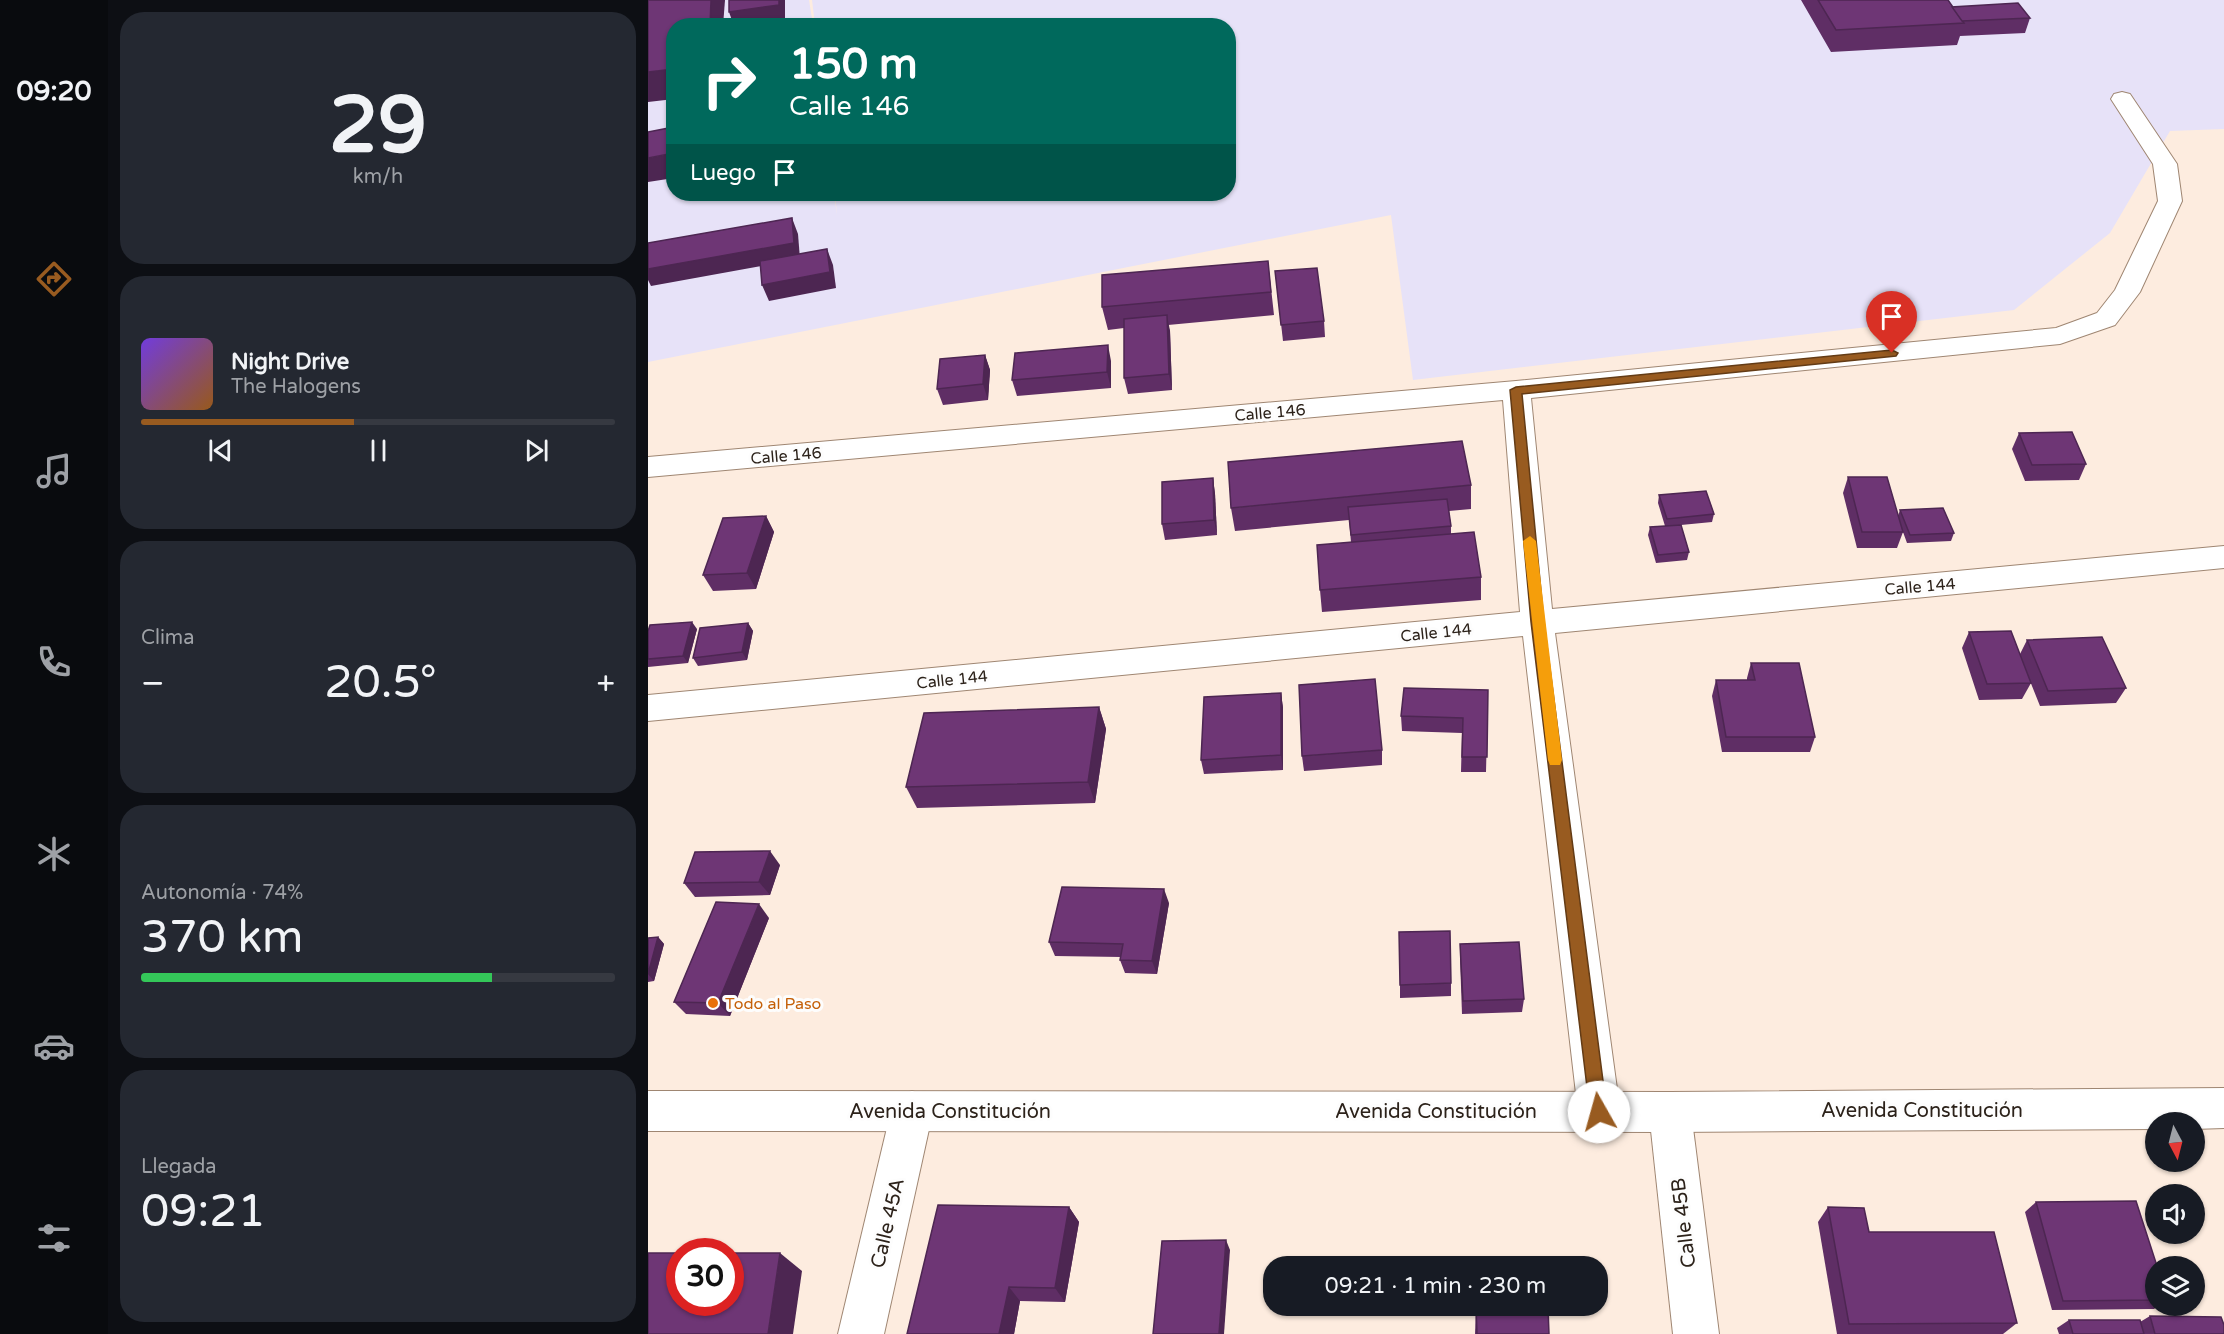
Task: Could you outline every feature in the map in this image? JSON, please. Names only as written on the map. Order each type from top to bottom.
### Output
[{"type":"street","name":"Calle 146","points":[[648,467],[1516,390],[2060,336],[2106,319],[2127,292],[2170,201],[2164,164],[2122,99]]},
{"type":"street","points":[[1516,390],[1537,622],[1599,1112]]},
{"type":"street","name":"Calle 144","points":[[648,708],[2224,557]]},
{"type":"street","name":"Avenida Constitución","points":[[648,1111],[1670,1112],[2224,1108]]},
{"type":"street","name":"Calle 45A","points":[[861,1334],[912,1111]]},
{"type":"street","name":"Calle 45B","points":[[1670,1112],[1696,1334]]},
{"type":"shaded area","points":[[648,0],[809,0],[812,18],[666,18],[666,201],[835,201],[837,215],[836,201],[1236,201],[1236,18],[814,18],[812,0],[2224,0],[2224,129],[2170,131],[2110,233],[2014,310],[1413,380],[1391,215],[648,362]]},
{"type":"building","points":[[648,0],[711,0],[710,18],[666,18],[666,70],[648,72]]},
{"type":"building","points":[[729,0],[779,0],[779,5],[729,12]]},
{"type":"building","points":[[1818,0],[1948,0],[1964,23],[1836,30]]},
{"type":"building","points":[[2018,3],[2030,18],[1962,21],[1952,7]]},
{"type":"building","points":[[666,129],[666,155],[648,158],[648,132]]},
{"type":"building","points":[[792,218],[794,243],[648,269],[648,243]]},
{"type":"building","points":[[827,249],[830,272],[762,285],[760,261]]},
{"type":"building","points":[[1268,261],[1271,292],[1102,307],[1102,275]]},
{"type":"building","points":[[1317,268],[1324,321],[1281,325],[1275,271]]},
{"type":"building","points":[[1167,315],[1169,374],[1124,378],[1124,319]]},
{"type":"building","points":[[1108,345],[1107,372],[1012,380],[1015,353]]},
{"type":"building","points":[[985,355],[983,384],[937,389],[940,359]]},
{"type":"building","points":[[2072,432],[2086,464],[2032,465],[2019,433]]},
{"type":"building","points":[[1462,441],[1471,485],[1231,508],[1228,462]]},
{"type":"building","points":[[1848,477],[1887,477],[1903,532],[1862,532]]},
{"type":"building","points":[[1213,478],[1214,520],[1162,524],[1162,482]]},
{"type":"building","points":[[1706,491],[1714,514],[1667,519],[1659,495]]},
{"type":"building","points":[[1447,499],[1451,526],[1351,535],[1348,507]]},
{"type":"building","points":[[1943,508],[1954,533],[1910,535],[1900,510]]},
{"type":"building","points":[[766,516],[747,573],[703,575],[723,518]]},
{"type":"building","points":[[1681,525],[1689,552],[1658,555],[1650,527]]},
{"type":"building","points":[[1474,532],[1481,577],[1320,590],[1317,545]]},
{"type":"building","points":[[692,622],[683,656],[648,659],[650,625]]},
{"type":"building","points":[[748,623],[742,652],[693,658],[700,628]]},
{"type":"building","points":[[2011,631],[2031,683],[1987,684],[1969,632]]},
{"type":"building","points":[[2102,637],[2126,688],[2048,691],[2027,640]]},
{"type":"building","points":[[1751,663],[1799,663],[1815,737],[1726,737],[1716,680],[1755,680]]},
{"type":"building","points":[[1375,679],[1382,750],[1302,756],[1299,685]]},
{"type":"building","points":[[1404,688],[1488,690],[1487,757],[1462,757],[1463,718],[1401,716]]},
{"type":"building","points":[[1281,693],[1281,755],[1201,760],[1204,697]]},
{"type":"building","points":[[1099,707],[1088,782],[906,787],[924,713]]},
{"type":"building","points":[[770,851],[759,882],[684,883],[695,852]]},
{"type":"building","points":[[1062,887],[1164,889],[1152,961],[1120,960],[1123,944],[1049,942]]},
{"type":"building","points":[[716,902],[759,904],[718,1003],[674,1002]]},
{"type":"building","points":[[1450,931],[1451,983],[1400,985],[1399,932]]},
{"type":"building","points":[[658,937],[648,974],[648,938]]},
{"type":"building","points":[[1519,942],[1524,999],[1463,1001],[1460,944]]},
{"type":"building","points":[[2136,1201],[2145,1229],[2145,1244],[2150,1244],[2154,1256],[2145,1256],[2145,1300],[2063,1301],[2036,1202]]},
{"type":"building","points":[[938,1205],[1069,1207],[1055,1288],[1009,1287],[999,1334],[907,1334]]},
{"type":"building","points":[[1828,1207],[1864,1208],[1869,1232],[1994,1232],[2017,1323],[1849,1324]]},
{"type":"building","points":[[1226,1240],[1219,1334],[1153,1334],[1162,1241]]},
{"type":"building","points":[[648,1253],[666,1253],[666,1316],[744,1316],[744,1253],[780,1253],[768,1334],[648,1334]]},
{"type":"building","points":[[1476,1316],[1548,1316],[1549,1334],[1477,1334]]},
{"type":"building","points":[[2150,1316],[2221,1317],[2224,1325],[2224,1334],[2155,1334]]},
{"type":"building","points":[[2069,1320],[2140,1320],[2144,1334],[2073,1334]]},
{"type":"slow traffic","points":[[1530,541],[1537,622],[1555,760]]},
{"type":"place","name":"Todo al Paso","points":[[713,1003]]},
{"type":"route","points":[[1599,1112],[1537,622],[1516,390],[1892,353]]}]
